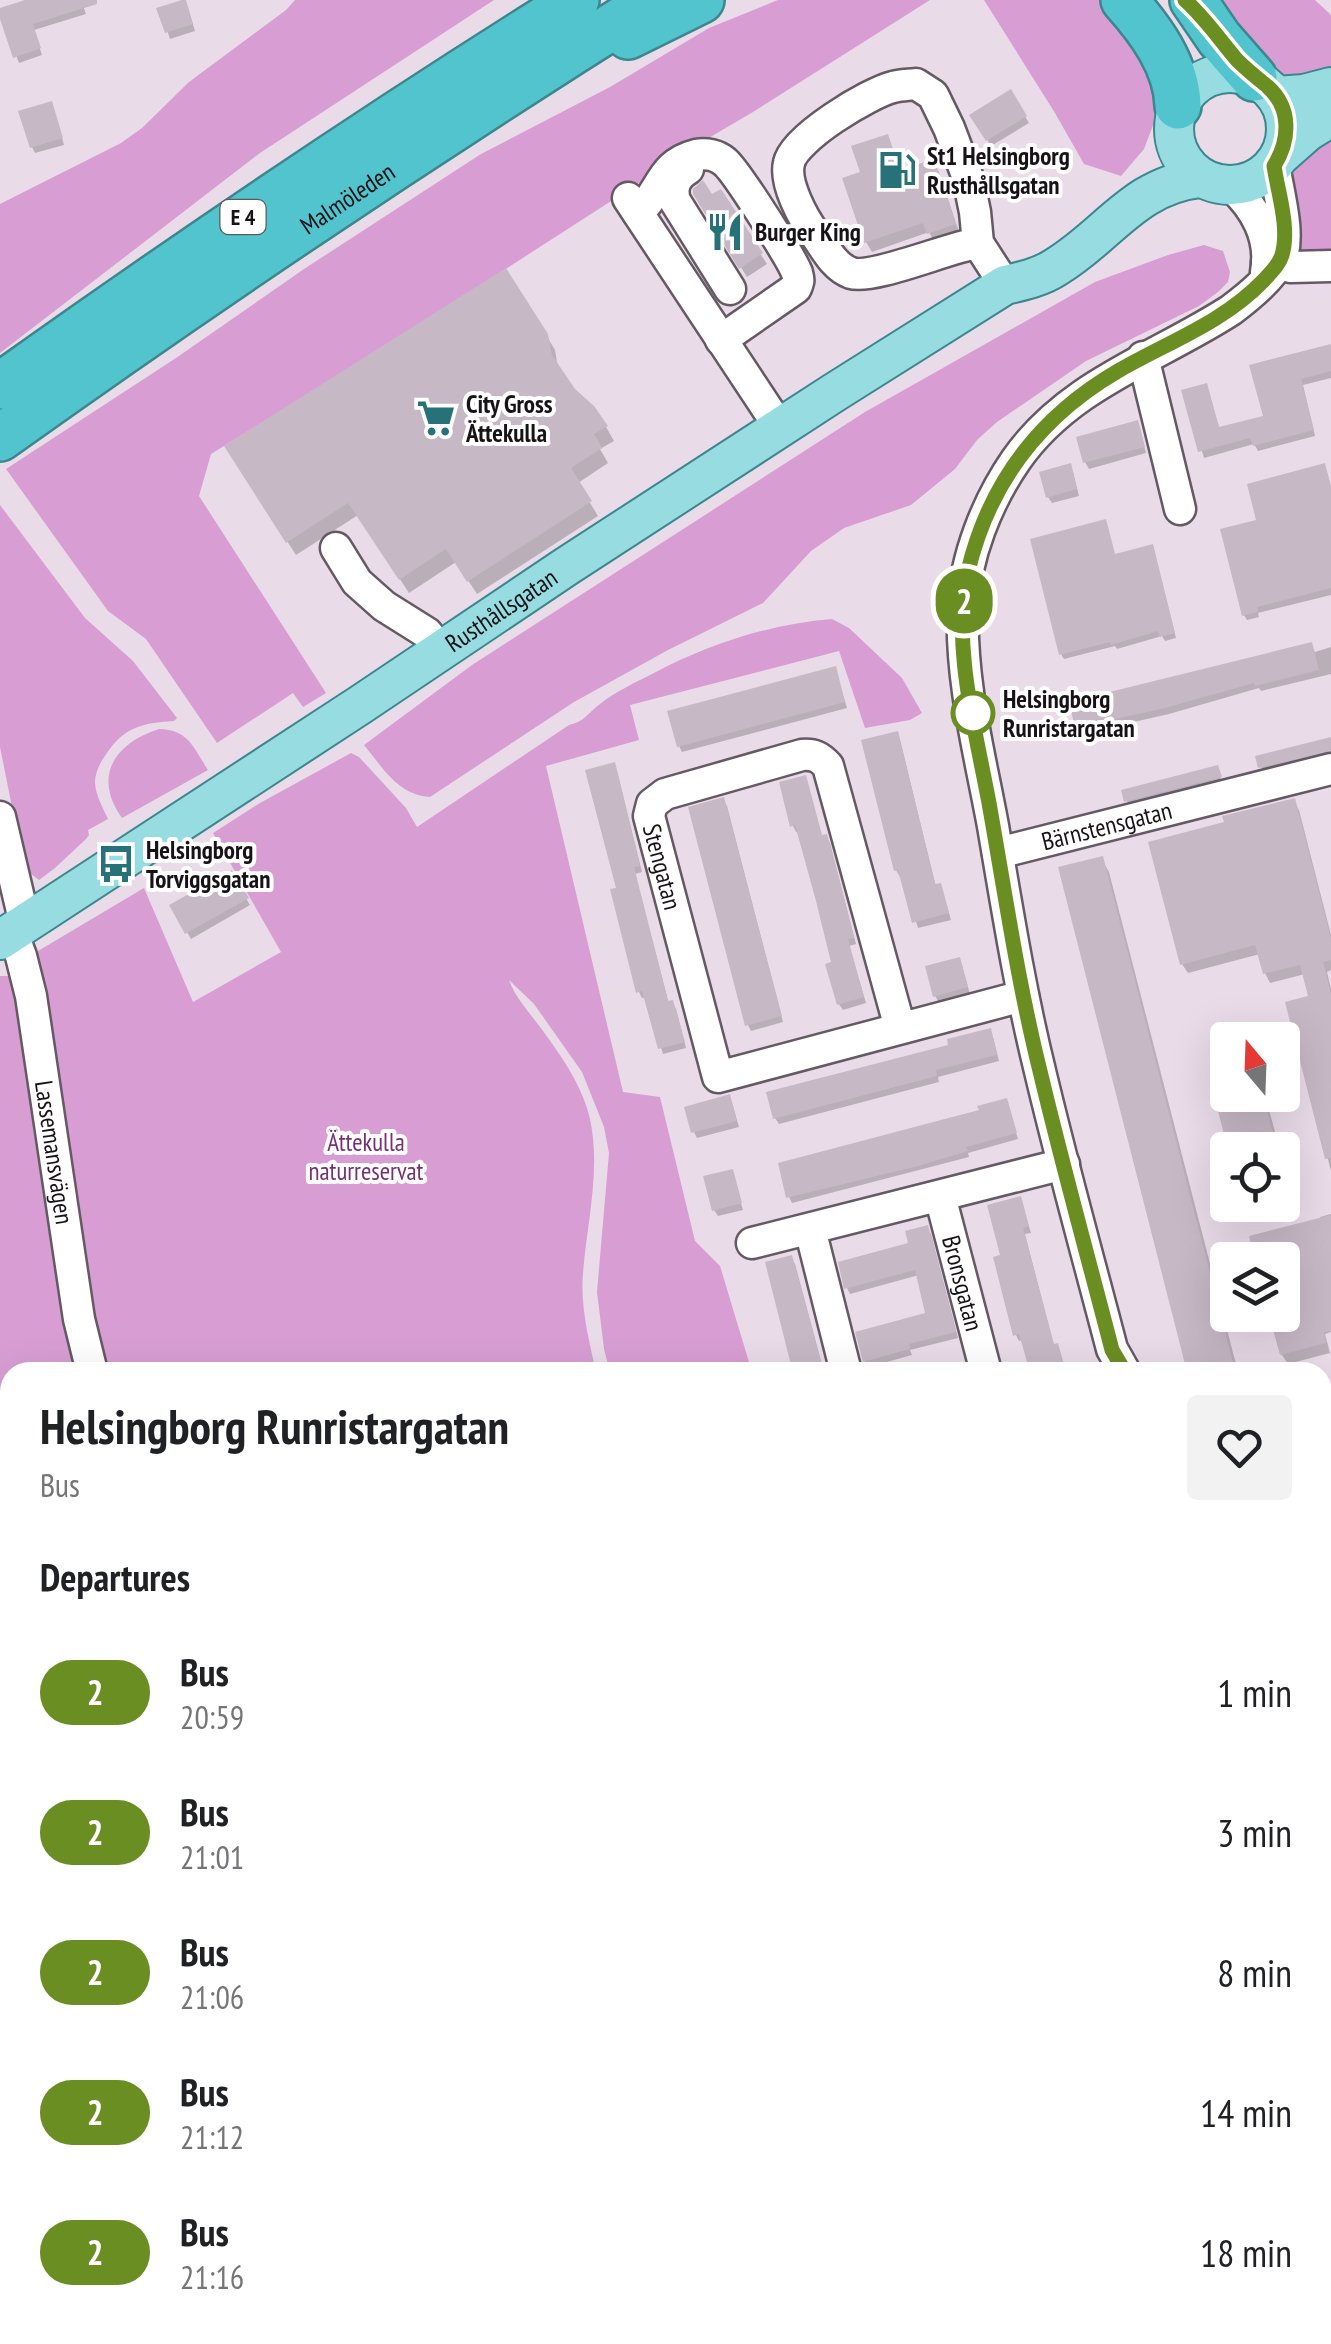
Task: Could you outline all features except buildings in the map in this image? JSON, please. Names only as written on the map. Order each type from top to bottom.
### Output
[{"type":"highway","points":[[490,54],[565,0]]},
{"type":"highway","name":"Malmöleden","points":[[0,386],[268,200],[576,0]]},
{"type":"highway","name":"Malmöleden","points":[[0,438],[287,237],[654,0]]},
{"type":"highway","points":[[470,116],[700,0]]},
{"type":"highway","points":[[1194,6],[1265,87]]},
{"type":"highway","points":[[1141,10],[1169,66],[1176,118]]},
{"type":"main road","points":[[1331,87],[1304,94],[1265,87],[1238,73],[1206,77],[1190,89],[1176,118],[1175,144],[1189,169],[1216,182],[1247,183],[1262,176],[1280,152],[1331,117]]},
{"type":"main road","points":[[1265,87],[1286,123],[1280,152]]},
{"type":"main road","name":"Rusthållsgatan","points":[[1005,286],[1018,262],[1126,186],[1164,146],[1176,118]]},
{"type":"main road","name":"Rusthållsgatan","points":[[12,932],[780,428],[1005,286],[1057,267],[1154,190],[1173,182],[1216,182]]},
{"type":"street","points":[[978,243],[854,274],[838,266],[808,224],[788,176],[788,160],[801,142],[825,123],[890,87],[916,84],[933,95],[949,128],[968,178],[978,243],[1005,286]]},
{"type":"street","points":[[1119,1362],[1112,1350],[1023,996],[973,713],[964,641],[967,576],[994,499],[1017,459],[1036,436],[1075,400],[1116,372],[1213,322],[1248,296],[1281,258],[1284,238],[1280,152]]},
{"type":"street","points":[[721,340],[786,296],[796,288],[798,280],[796,270],[727,163],[708,154],[672,166],[653,197],[633,205],[721,340],[780,428]]},
{"type":"street","points":[[730,289],[675,202],[672,191],[677,178],[686,170],[714,168],[724,177],[787,273],[786,296]]},
{"type":"street","points":[[1216,182],[1253,210],[1264,234],[1269,269]]},
{"type":"street","points":[[1269,269],[1331,266]]},
{"type":"street","points":[[1143,358],[1180,509]]},
{"type":"street","points":[[336,548],[357,582],[384,606],[428,633],[441,651]]},
{"type":"street","name":"Stengatan","points":[[900,1028],[828,766],[822,760],[802,755],[665,794],[652,804],[649,816],[718,1077],[1023,996]]},
{"type":"street","name":"Bärnstensgatan","points":[[998,853],[1331,769]]},
{"type":"street","name":"Lassemansvägen","points":[[0,816],[12,932],[31,996],[88,1362]]},
{"type":"street","points":[[752,1243],[1064,1164]]},
{"type":"street","name":"Bronsgatan","points":[[940,1196],[983,1362]]},
{"type":"street","points":[[810,1229],[843,1362]]},
{"type":"green space","points":[[295,0],[494,0],[260,153],[0,353],[0,204],[121,143],[189,82]]},
{"type":"green space","points":[[778,0],[930,0],[211,454],[199,496],[326,693],[303,707],[293,693],[217,743],[146,639],[108,611],[6,469],[481,154],[610,87],[709,28]]},
{"type":"green space","points":[[984,0],[1102,0],[1133,29],[1165,94],[1144,149],[1121,176],[1084,164]]},
{"type":"green space","points":[[1209,0],[1315,0],[1331,15],[1331,77],[1312,83],[1271,77]]},
{"type":"green space","points":[[1331,128],[1331,256],[1303,255],[1298,251],[1287,170]]},
{"type":"green space","points":[[1204,245],[1223,251],[1230,272],[1228,282],[1218,292],[1199,306],[1086,361],[997,422],[955,469],[911,505],[844,528],[811,551],[763,603],[574,702],[430,797],[400,786],[364,745],[472,665],[865,412],[1095,282]]},
{"type":"green space","points":[[0,505],[85,618],[133,661],[177,718],[136,728],[114,744],[95,778],[108,819],[88,830],[86,839],[39,880],[26,870],[23,862],[0,747]]},
{"type":"green space","name":"Ättekulla naturreservat","points":[[832,619],[849,628],[902,678],[922,713],[910,720],[865,728],[839,651],[630,705],[639,740],[546,766],[623,1092],[660,1097],[695,1241],[720,1266],[749,1362],[607,1362],[597,1292],[609,1153],[604,1127],[582,1072],[534,1004],[509,980],[571,1073],[590,1119],[594,1177],[582,1285],[594,1362],[0,1362],[0,976],[37,965],[38,951],[144,888],[193,1002],[281,952],[213,833],[260,803],[351,753],[406,808],[417,827],[582,719],[612,695],[696,653],[786,625]]},
{"type":"green space","points":[[159,729],[184,736],[208,770],[122,818],[109,788],[113,763],[130,743]]},
{"type":"bus line","name":"2","points":[[1118,1362],[1023,996],[967,674],[963,607],[976,543],[994,499],[1017,459],[1036,436],[1075,400],[1116,372],[1231,310],[1281,258],[1284,227],[1274,166],[1286,137],[1283,108],[1185,0]]},
{"type":"place","name":"St1 Helsingborg Rusthållsgatan","points":[[897,170]]},
{"type":"place","name":"Burger King","points":[[725,232]]},
{"type":"place","name":"City Gross Ättekulla","points":[[436,418]]},
{"type":"place","name":"Helsingborg Runristargatan","points":[[973,713]]},
{"type":"place","name":"Helsingborg Torviggsgatan","points":[[116,864]]}]
